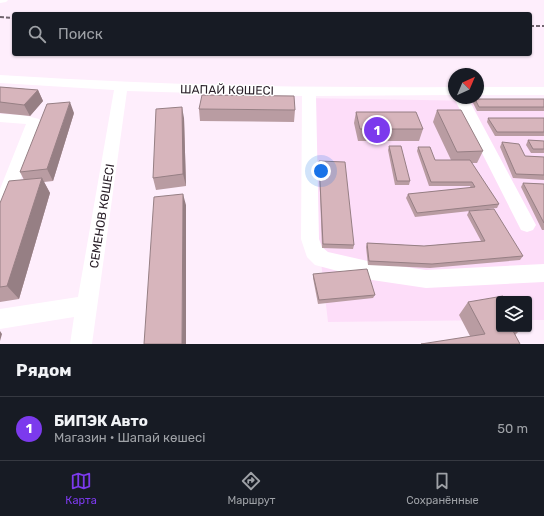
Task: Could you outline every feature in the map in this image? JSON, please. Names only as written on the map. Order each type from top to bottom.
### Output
[{"type":"street","name":"ШАПАЙ КӨШЕСІ","points":[[0,79],[121,87],[309,92],[448,91]]},
{"type":"street","name":"СЕМЕНОВ КӨШЕСІ","points":[[81,344],[121,87]]},
{"type":"street","points":[[484,91],[544,92]]},
{"type":"street","points":[[309,92],[310,239],[314,251],[322,259],[350,266],[426,279],[544,273]]},
{"type":"street","points":[[464,104],[527,225]]},
{"type":"street","points":[[0,118],[23,119],[34,122],[0,211]]},
{"type":"street","points":[[0,319],[88,305]]},
{"type":"shaded area","points":[[302,98],[448,100],[448,104],[484,104],[484,101],[544,102],[544,320],[532,320],[532,296],[496,296],[496,320],[328,322]]},
{"type":"building","points":[[0,87],[38,90],[24,105],[0,102]]},
{"type":"building","points":[[202,95],[294,96],[295,110],[199,109]]},
{"type":"building","points":[[484,99],[544,99],[544,107],[479,107],[478,104],[484,104]]},
{"type":"building","points":[[70,102],[47,169],[20,172],[47,104]]},
{"type":"building","points":[[182,107],[183,174],[153,178],[156,109]]},
{"type":"building","points":[[437,110],[461,110],[483,151],[457,152]]},
{"type":"building","points":[[356,112],[416,112],[423,129],[360,129]]},
{"type":"building","points":[[488,118],[544,118],[544,132],[497,132]]},
{"type":"building","points":[[528,140],[544,141],[544,149],[533,149]]},
{"type":"building","points":[[502,142],[519,144],[525,156],[544,157],[544,175],[516,174]]},
{"type":"building","points":[[389,146],[401,146],[410,181],[397,181]]},
{"type":"building","points":[[418,147],[430,147],[435,160],[470,160],[499,204],[417,213],[408,194],[475,187],[472,182],[431,182]]},
{"type":"building","points":[[319,161],[345,162],[354,245],[323,244]]},
{"type":"building","points":[[42,178],[7,286],[0,287],[0,203],[9,181]]},
{"type":"building","points":[[523,183],[544,184],[544,223]]},
{"type":"building","points":[[183,194],[182,344],[144,344],[154,197]]},
{"type":"building","points":[[494,209],[523,256],[432,264],[369,261],[367,243],[424,246],[485,241],[469,211]]},
{"type":"building","points":[[367,269],[375,295],[319,300],[313,274]]},
{"type":"building","points":[[496,297],[496,332],[514,332],[520,344],[421,344],[485,334],[468,302]]},
{"type":"railway","points":[[0,17],[12,18]]},
{"type":"railway","points":[[532,26],[544,26]]},
{"type":"place","name":"БИПЭК Авто","points":[[377,130]]}]
